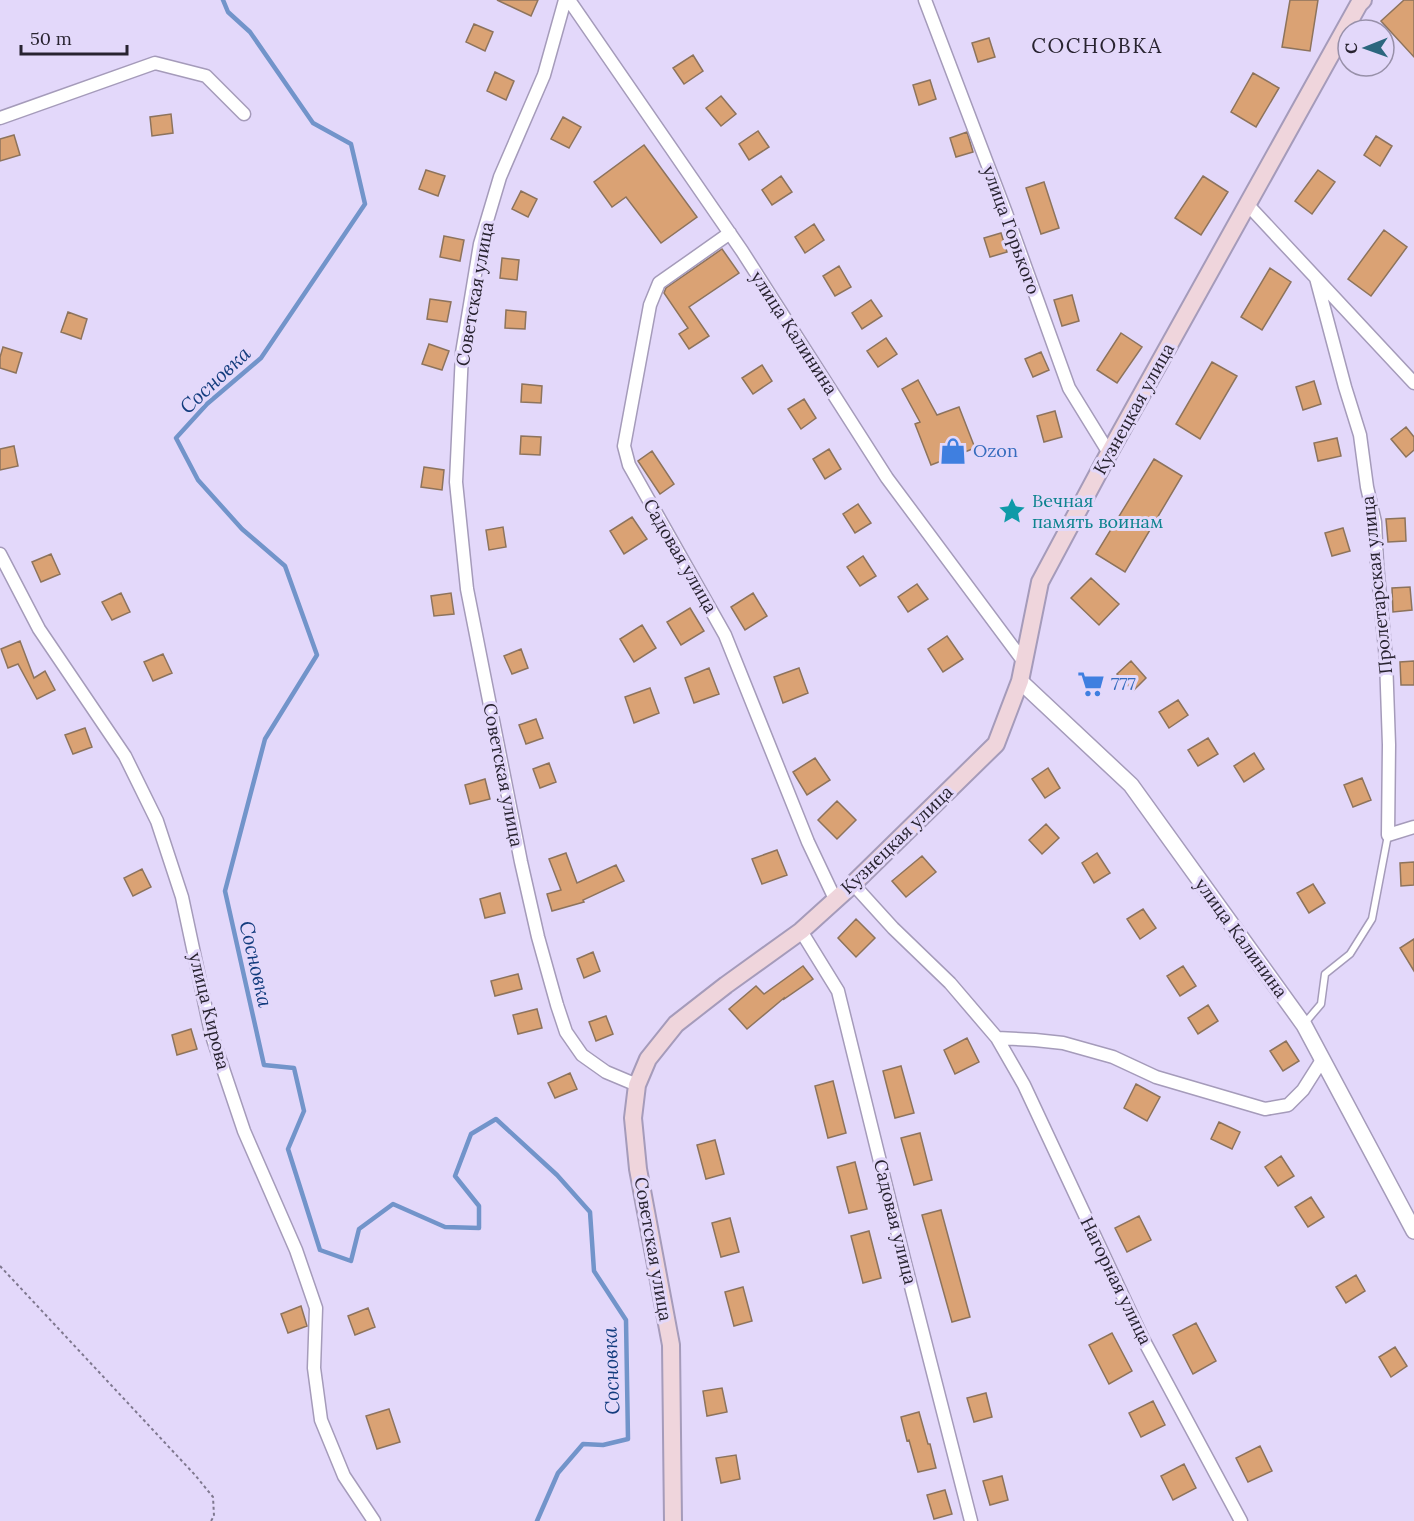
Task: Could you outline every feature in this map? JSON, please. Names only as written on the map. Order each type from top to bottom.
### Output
[{"type":"main road","name":"Кузнецкая улица","points":[[637,1085],[648,1059],[676,1024],[801,931],[853,884],[996,744],[1020,681],[1040,582],[1360,1]]},
{"type":"main road","name":"Советская улица","points":[[637,1085],[633,1118],[638,1169],[671,1345],[673,1521]]},
{"type":"street","name":"улица Калинина","points":[[567,0],[730,233],[887,478],[1024,662]]},
{"type":"street","name":"Советская улица","points":[[567,0],[544,75],[500,177],[480,244],[462,353],[456,482],[467,589],[520,861],[557,1005],[566,1032],[582,1055],[606,1072],[637,1085]]},
{"type":"street","name":"улица Горького","points":[[925,0],[1006,213],[1069,388],[1109,453]]},
{"type":"street","points":[[0,118],[155,63],[206,76],[244,114]]},
{"type":"street","name":"Пролетарская улица","points":[[1247,204],[1414,383]]},
{"type":"street","name":"Садовая улица","points":[[730,233],[659,283],[650,305],[624,446],[628,465],[725,635],[807,842],[836,899]]},
{"type":"street","name":"Пролетарская улица","points":[[1316,278],[1360,435],[1375,522],[1386,659],[1389,745],[1388,835]]},
{"type":"street","name":"улица Кирова","points":[[0,554],[39,628],[124,756],[157,822],[182,897],[211,1033],[244,1131],[296,1250],[316,1308],[314,1368],[321,1420],[344,1476],[374,1521]]},
{"type":"street","name":"улица Калинина","points":[[1020,681],[1131,785],[1304,1025],[1414,1231]]},
{"type":"street","points":[[1388,835],[1414,827]]},
{"type":"street","name":"Нагорная улица","points":[[853,884],[893,928],[950,983],[997,1038],[1024,1085],[1142,1337],[1241,1521]]},
{"type":"street","name":"Садовая улица","points":[[801,931],[838,992],[971,1521]]},
{"type":"street","points":[[997,1038],[1064,1043],[1113,1057],[1156,1077],[1265,1109],[1288,1106],[1303,1090],[1322,1060]]},
{"type":"lane","points":[[1304,1025],[1321,1004],[1325,974],[1350,954],[1372,919],[1388,835]]},
{"type":"path","points":[[0,1266],[213,1497],[214,1516],[211,1521]]},
{"type":"building","points":[[497,0],[538,0],[531,16]]},
{"type":"building","points":[[1290,0],[1318,0],[1310,51],[1282,47]]},
{"type":"building","points":[[1404,0],[1414,0],[1414,57],[1396,37],[1396,18],[1384,18]]},
{"type":"building","points":[[474,24],[493,32],[485,51],[466,42]]},
{"type":"building","points":[[989,38],[995,57],[978,62],[972,43]]},
{"type":"building","points":[[693,55],[703,71],[684,84],[673,68]]},
{"type":"building","points":[[495,72],[514,81],[506,100],[487,91]]},
{"type":"building","points":[[1253,73],[1279,88],[1256,127],[1231,112]]},
{"type":"building","points":[[930,80],[936,99],[919,105],[913,85]]},
{"type":"building","points":[[721,96],[736,114],[721,126],[706,108]]},
{"type":"building","points":[[171,114],[173,133],[152,136],[150,117]]},
{"type":"building","points":[[563,117],[581,127],[569,148],[551,139]]},
{"type":"building","points":[[758,131],[769,147],[749,160],[739,144]]},
{"type":"building","points":[[967,132],[973,152],[956,157],[950,138]]},
{"type":"building","points":[[14,135],[20,155],[0,161],[0,139]]},
{"type":"building","points":[[1376,136],[1392,146],[1380,166],[1364,155]]},
{"type":"building","points":[[644,145],[697,217],[661,243],[626,197],[612,207],[594,182]]},
{"type":"building","points":[[426,170],[445,176],[438,196],[419,189]]},
{"type":"building","points":[[1318,170],[1335,182],[1312,214],[1295,201]]},
{"type":"building","points":[[781,176],[792,192],[772,205],[762,190]]},
{"type":"building","points":[[1203,176],[1228,192],[1201,235],[1175,218]]},
{"type":"building","points":[[1044,182],[1059,228],[1041,234],[1026,188]]},
{"type":"building","points":[[521,191],[537,199],[528,217],[512,209]]},
{"type":"building","points":[[814,224],[824,240],[805,253],[795,237]]},
{"type":"building","points":[[1384,230],[1407,247],[1371,296],[1348,279]]},
{"type":"building","points":[[1001,233],[1007,252],[990,257],[984,238]]},
{"type":"building","points":[[444,236],[464,240],[460,261],[440,257]]},
{"type":"building","points":[[722,249],[739,273],[689,307],[709,336],[689,349],[679,334],[688,328],[664,293],[666,288]]},
{"type":"building","points":[[502,258],[519,260],[517,280],[500,278]]},
{"type":"building","points":[[839,266],[851,287],[835,296],[823,276]]},
{"type":"building","points":[[1270,268],[1291,282],[1262,330],[1241,317]]},
{"type":"building","points":[[1072,295],[1079,321],[1062,326],[1054,300]]},
{"type":"building","points":[[430,299],[451,302],[447,322],[427,319]]},
{"type":"building","points":[[871,300],[882,316],[862,329],[852,313]]},
{"type":"building","points":[[506,310],[526,312],[525,329],[505,328]]},
{"type":"building","points":[[68,312],[87,319],[81,339],[61,332]]},
{"type":"building","points":[[1121,333],[1142,347],[1117,383],[1097,370]]},
{"type":"building","points":[[886,338],[897,354],[878,367],[867,351]]},
{"type":"building","points":[[429,344],[449,351],[442,370],[422,364]]},
{"type":"building","points":[[3,347],[22,353],[16,373],[0,368]]},
{"type":"building","points":[[1041,352],[1049,370],[1033,377],[1025,359]]},
{"type":"building","points":[[1212,362],[1237,376],[1200,439],[1176,424]]},
{"type":"building","points":[[762,365],[772,381],[753,394],[742,378]]},
{"type":"building","points":[[918,380],[937,415],[959,407],[975,448],[931,465],[915,424],[920,422],[902,389]]},
{"type":"building","points":[[1314,381],[1321,404],[1303,410],[1296,387]]},
{"type":"building","points":[[522,384],[542,386],[541,403],[521,402]]},
{"type":"building","points":[[804,399],[816,418],[801,429],[788,409]]},
{"type":"building","points":[[1055,411],[1062,437],[1044,442],[1037,416]]},
{"type":"building","points":[[1406,427],[1414,437],[1414,450],[1406,457],[1391,439]]},
{"type":"building","points":[[521,436],[541,437],[540,455],[520,454]]},
{"type":"building","points":[[1337,438],[1341,456],[1318,461],[1314,443]]},
{"type":"building","points":[[14,446],[18,466],[0,470],[0,449]]},
{"type":"building","points":[[829,449],[841,469],[825,479],[813,459]]},
{"type":"building","points":[[652,451],[674,484],[660,494],[638,461]]},
{"type":"building","points":[[1154,459],[1182,476],[1125,572],[1096,554]]},
{"type":"building","points":[[424,467],[444,470],[442,490],[421,487]]},
{"type":"building","points":[[858,504],[871,523],[855,533],[843,514]]},
{"type":"building","points":[[632,517],[647,539],[624,554],[610,531]]},
{"type":"building","points":[[1405,518],[1406,541],[1388,542],[1386,519]]},
{"type":"building","points":[[503,527],[506,547],[489,550],[486,530]]},
{"type":"building","points":[[1343,528],[1350,551],[1332,556],[1325,533]]},
{"type":"building","points":[[51,554],[60,574],[41,582],[32,562]]},
{"type":"building","points":[[863,556],[876,576],[860,586],[847,567]]},
{"type":"building","points":[[1091,578],[1119,604],[1099,625],[1071,598]]},
{"type":"building","points":[[917,584],[928,599],[908,612],[898,597]]},
{"type":"building","points":[[1410,587],[1412,610],[1393,612],[1392,588]]},
{"type":"building","points":[[121,593],[130,612],[112,620],[102,602]]},
{"type":"building","points":[[451,593],[454,614],[434,616],[431,596]]},
{"type":"building","points":[[753,593],[767,616],[745,630],[731,607]]},
{"type":"building","points":[[690,608],[704,631],[681,645],[667,622]]},
{"type":"building","points":[[642,625],[656,648],[634,662],[620,639]]},
{"type":"building","points":[[947,636],[963,659],[943,672],[928,649]]},
{"type":"building","points":[[20,641],[34,678],[45,671],[55,690],[37,699],[18,664],[8,668],[1,649]]},
{"type":"building","points":[[521,649],[528,668],[512,674],[504,656]]},
{"type":"building","points":[[163,654],[172,673],[153,681],[144,662]]},
{"type":"building","points":[[1131,661],[1146,678],[1133,691],[1117,674]]},
{"type":"building","points":[[1414,661],[1414,685],[1401,685],[1400,662]]},
{"type":"building","points":[[709,668],[719,694],[694,703],[685,678]]},
{"type":"building","points":[[799,668],[808,693],[783,703],[774,677]]},
{"type":"building","points":[[650,688],[659,713],[634,723],[625,697]]},
{"type":"building","points":[[1178,700],[1188,715],[1169,728],[1159,712]]},
{"type":"building","points":[[536,719],[543,738],[526,744],[519,725]]},
{"type":"building","points":[[85,728],[92,747],[73,754],[65,735]]},
{"type":"building","points":[[1208,738],[1218,754],[1198,766],[1188,750]]},
{"type":"building","points":[[1254,753],[1264,769],[1244,782],[1234,766]]},
{"type":"building","points":[[815,758],[830,780],[807,795],[793,772]]},
{"type":"building","points":[[549,763],[556,782],[540,788],[533,769]]},
{"type":"building","points":[[1048,768],[1060,788],[1045,798],[1032,779]]},
{"type":"building","points":[[1362,778],[1371,800],[1353,807],[1344,785]]},
{"type":"building","points":[[485,779],[490,799],[470,804],[465,785]]},
{"type":"building","points":[[837,801],[856,820],[837,839],[818,820]]},
{"type":"building","points":[[1046,824],[1059,838],[1042,854],[1029,840]]},
{"type":"building","points":[[777,850],[787,875],[762,884],[752,859]]},
{"type":"building","points":[[566,853],[577,883],[616,865],[624,881],[583,900],[584,902],[552,911],[547,894],[561,890],[549,859]]},
{"type":"building","points":[[1097,853],[1110,873],[1094,883],[1082,863]]},
{"type":"building","points":[[922,856],[936,872],[906,897],[892,881]]},
{"type":"building","points":[[1414,862],[1414,885],[1401,886],[1400,863]]},
{"type":"building","points":[[142,869],[151,887],[133,896],[124,878]]},
{"type":"building","points":[[1313,884],[1325,903],[1309,913],[1297,893]]},
{"type":"building","points":[[500,893],[505,913],[485,918],[480,899]]},
{"type":"building","points":[[1143,909],[1156,928],[1140,939],[1127,919]]},
{"type":"building","points":[[856,919],[875,938],[856,957],[838,938]]},
{"type":"building","points":[[1414,939],[1414,971],[1400,948]]},
{"type":"building","points":[[593,952],[600,971],[584,978],[577,959]]},
{"type":"building","points":[[803,966],[813,979],[784,998],[747,1029],[729,1009],[756,986],[764,994]]},
{"type":"building","points":[[1183,966],[1196,986],[1180,996],[1167,976]]},
{"type":"building","points":[[518,974],[522,989],[495,996],[491,981]]},
{"type":"building","points":[[1208,1005],[1218,1021],[1198,1034],[1188,1018]]},
{"type":"building","points":[[537,1009],[542,1028],[518,1034],[513,1015]]},
{"type":"building","points":[[606,1016],[613,1034],[596,1041],[589,1022]]},
{"type":"building","points":[[191,1029],[197,1049],[177,1055],[172,1035]]},
{"type":"building","points":[[967,1038],[979,1062],[955,1074],[944,1050]]},
{"type":"building","points":[[1286,1041],[1299,1061],[1283,1071],[1270,1051]]},
{"type":"building","points":[[901,1066],[914,1113],[895,1118],[883,1071]]},
{"type":"building","points":[[570,1073],[577,1089],[555,1098],[548,1083]]},
{"type":"building","points":[[833,1081],[846,1133],[828,1138],[815,1086]]},
{"type":"building","points":[[1136,1084],[1160,1097],[1147,1121],[1124,1108]]},
{"type":"building","points":[[1219,1122],[1240,1132],[1232,1149],[1211,1139]]},
{"type":"building","points":[[920,1133],[932,1180],[914,1185],[901,1138]]},
{"type":"building","points":[[715,1140],[724,1174],[706,1179],[697,1145]]},
{"type":"building","points":[[1281,1156],[1294,1176],[1278,1186],[1265,1167]]},
{"type":"building","points":[[855,1162],[867,1209],[849,1213],[837,1167]]},
{"type":"building","points":[[1311,1197],[1324,1217],[1308,1227],[1295,1207]]},
{"type":"building","points":[[941,1210],[970,1317],[952,1322],[922,1215]]},
{"type":"building","points":[[1139,1216],[1151,1240],[1127,1252],[1115,1228]]},
{"type":"building","points":[[730,1218],[739,1252],[721,1257],[712,1223]]},
{"type":"building","points":[[869,1231],[881,1278],[863,1283],[851,1236]]},
{"type":"building","points":[[1356,1275],[1365,1291],[1346,1303],[1336,1287]]},
{"type":"building","points":[[743,1287],[752,1321],[734,1326],[725,1292]]},
{"type":"building","points":[[301,1306],[307,1326],[288,1333],[281,1314]]},
{"type":"building","points":[[368,1308],[375,1327],[355,1335],[348,1316]]},
{"type":"building","points":[[1196,1323],[1216,1361],[1193,1374],[1173,1335]]},
{"type":"building","points":[[1112,1333],[1132,1371],[1109,1384],[1089,1345]]},
{"type":"building","points":[[1395,1347],[1407,1366],[1391,1377],[1379,1357]]},
{"type":"building","points":[[722,1388],[727,1412],[707,1416],[703,1391]]},
{"type":"building","points":[[986,1393],[992,1417],[974,1422],[967,1398]]},
{"type":"building","points":[[1153,1401],[1165,1425],[1141,1437],[1129,1413]]},
{"type":"building","points":[[389,1409],[400,1442],[377,1449],[366,1416]]},
{"type":"building","points":[[919,1412],[936,1468],[918,1472],[901,1417]]},
{"type":"building","points":[[1260,1446],[1272,1471],[1248,1482],[1236,1458]]},
{"type":"building","points":[[736,1455],[740,1479],[721,1483],[716,1458]]},
{"type":"building","points":[[1184,1464],[1196,1488],[1173,1500],[1161,1476]]},
{"type":"building","points":[[1002,1476],[1008,1500],[990,1505],[983,1481]]},
{"type":"building","points":[[945,1490],[952,1514],[934,1519],[927,1495]]},
{"type":"waterway","name":"Сосновка","points":[[223,0],[228,12],[250,32],[313,123],[351,144],[365,204],[261,358],[207,404],[176,438],[198,480],[242,529],[285,566],[317,655],[265,739],[225,891],[264,1065],[294,1068],[304,1111],[288,1149],[320,1250],[351,1261],[359,1229],[393,1204],[445,1227],[479,1228],[479,1206],[455,1176],[471,1134],[496,1119],[557,1175],[590,1212],[594,1271],[626,1320],[628,1439],[603,1445],[583,1444],[558,1473],[537,1521]]},
{"type":"place","name":"Ozon","points":[[953,451]]},
{"type":"place","name":"Вечная память воинам","points":[[1012,511]]},
{"type":"place","name":"777","points":[[1091,684]]},
{"type":"district","name":"СОСНОВКА","points":[[1097,46]]}]
